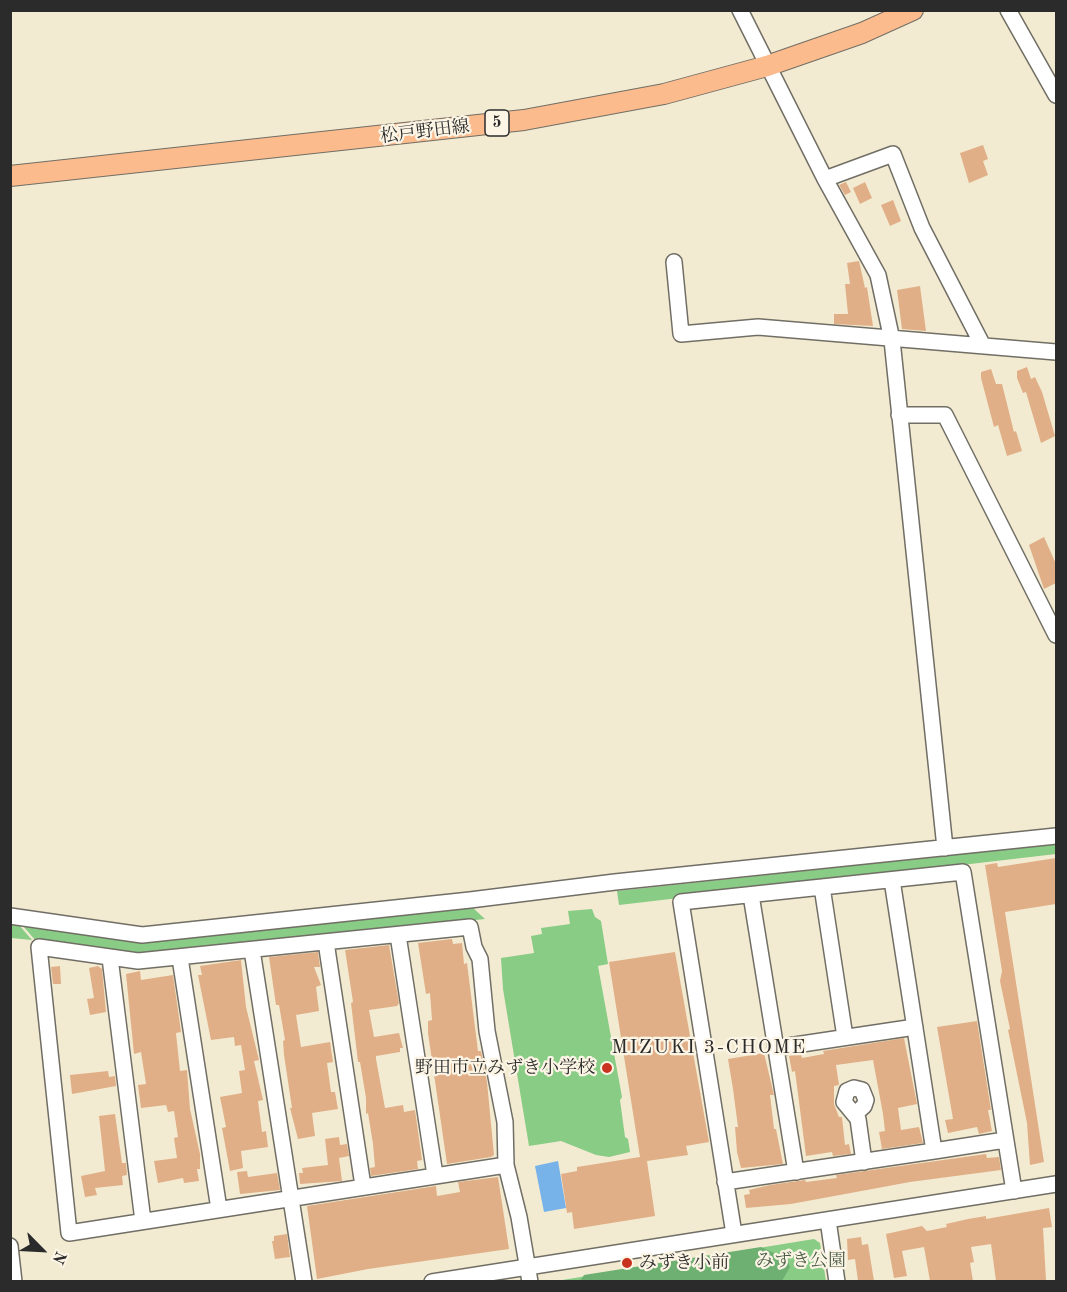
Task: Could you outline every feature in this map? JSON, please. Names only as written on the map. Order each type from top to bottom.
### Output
[{"type":"main road","name":"松戸野田線","points":[[10,176],[524,120],[664,94],[767,66],[862,33],[913,10]]},
{"type":"street","points":[[740,10],[825,179],[878,275],[892,340],[945,848]]},
{"type":"street","points":[[1008,10],[1056,95]]},
{"type":"street","points":[[825,179],[893,154],[922,228],[982,344]]},
{"type":"street","points":[[674,262],[681,334],[758,327],[1056,352]]},
{"type":"street","points":[[899,415],[945,415],[1056,635]]},
{"type":"street","points":[[10,916],[142,934],[1056,836]]},
{"type":"street","points":[[734,1234],[681,902],[963,873],[1014,1191]]},
{"type":"street","points":[[892,880],[934,1151]]},
{"type":"street","points":[[822,887],[845,1037]]},
{"type":"street","points":[[751,895],[796,1172]]},
{"type":"street","points":[[506,1165],[69,1233],[39,947],[138,961],[471,927],[474,947],[480,960],[487,1031],[505,1122],[506,1165],[529,1274]]},
{"type":"street","points":[[398,935],[435,1176]]},
{"type":"street","points":[[326,942],[363,1186]]},
{"type":"street","points":[[252,950],[304,1281]]},
{"type":"street","points":[[110,958],[143,1221]]},
{"type":"street","points":[[180,958],[219,1209]]},
{"type":"street","points":[[775,1048],[915,1027]]},
{"type":"street","points":[[855,1114],[864,1162]]},
{"type":"street","points":[[725,1182],[1005,1140]]},
{"type":"street","points":[[432,1281],[529,1274],[734,1234],[1056,1184]]},
{"type":"street","points":[[828,1220],[837,1281]]},
{"type":"street","points":[[10,1246],[14,1281]]},
{"type":"green space","points":[[1056,844],[1056,854],[619,905],[617,891]]},
{"type":"green space","points":[[472,907],[485,919],[139,955],[36,941],[23,926],[142,943]]},
{"type":"green space","points":[[592,909],[595,917],[601,921],[608,964],[598,966],[622,1097],[620,1100],[625,1137],[628,1139],[630,1152],[609,1157],[596,1155],[561,1141],[529,1146],[503,989],[501,958],[534,953],[531,936],[542,934],[541,928],[570,924],[568,911]]},
{"type":"green space","points":[[11,924],[19,925],[32,940],[11,938]]},
{"type":"green space","name":"みずき公園","points":[[814,1239],[820,1243],[826,1281],[550,1282]]},
{"type":"green space","name":"みずき公園","points":[[761,1247],[787,1259],[790,1267],[782,1281],[580,1281],[584,1275]]},
{"type":"water","points":[[558,1161],[566,1208],[544,1212],[535,1166]]},
{"type":"building","points":[[983,145],[988,159],[983,161],[988,175],[969,183],[960,153]]},
{"type":"building","points":[[846,182],[851,192],[845,195],[839,185]]},
{"type":"building","points":[[865,182],[872,198],[860,204],[853,188]]},
{"type":"building","points":[[893,200],[901,221],[890,226],[881,205]]},
{"type":"building","points":[[859,261],[865,288],[867,287],[873,326],[834,324],[834,314],[848,314],[845,284],[850,284],[847,263]]},
{"type":"building","points":[[920,286],[926,331],[902,329],[897,290]]},
{"type":"building","points":[[1027,367],[1031,379],[1035,377],[1042,392],[1055,436],[1041,443],[1026,392],[1023,393],[1017,378],[1017,371]]},
{"type":"building","points":[[991,369],[996,384],[1002,384],[1014,432],[1016,431],[1022,451],[1007,456],[998,425],[994,427],[981,378],[981,372]]},
{"type":"building","points":[[1044,537],[1056,564],[1056,583],[1044,589],[1029,545]]},
{"type":"building","points":[[1056,858],[1056,904],[1005,912],[1044,1162],[1030,1165],[1027,1123],[1000,981],[1002,971],[985,865],[997,863],[998,867]]},
{"type":"building","points":[[452,939],[453,944],[462,943],[464,964],[467,963],[478,1051],[481,1051],[487,1082],[494,1155],[447,1164],[428,1033],[428,1021],[432,1020],[430,993],[426,994],[418,943]]},
{"type":"building","points":[[389,945],[399,1003],[397,1006],[369,1010],[374,1037],[399,1033],[403,1048],[400,1048],[400,1052],[376,1056],[376,1059],[385,1108],[403,1105],[404,1112],[415,1110],[422,1160],[417,1161],[418,1169],[371,1176],[370,1168],[375,1167],[373,1144],[368,1113],[366,1114],[366,1098],[360,1062],[358,1062],[351,1003],[353,1002],[345,950]]},
{"type":"building","points":[[318,952],[320,967],[314,967],[321,985],[316,987],[319,1011],[296,1015],[301,1047],[330,1042],[333,1062],[327,1063],[331,1092],[335,1092],[338,1109],[312,1113],[315,1136],[298,1139],[290,1108],[292,1108],[284,1055],[283,1041],[285,1040],[279,1005],[276,1005],[269,957]]},
{"type":"building","points":[[675,952],[709,1142],[686,1146],[688,1155],[647,1161],[655,1216],[574,1229],[572,1212],[567,1213],[561,1174],[577,1171],[577,1167],[640,1157],[609,962]]},
{"type":"building","points":[[241,960],[246,1007],[259,1060],[254,1061],[263,1100],[258,1101],[262,1132],[266,1131],[268,1147],[241,1151],[243,1168],[230,1171],[222,1128],[226,1127],[220,1097],[242,1093],[239,1071],[245,1070],[241,1045],[235,1046],[234,1037],[211,1040],[198,975],[202,975],[200,966]]},
{"type":"building","points":[[60,966],[61,984],[53,984],[51,967]]},
{"type":"building","points":[[98,966],[102,969],[106,1012],[90,1015],[87,999],[94,998],[89,968]]},
{"type":"building","points":[[140,971],[141,980],[173,975],[181,1032],[176,1033],[180,1071],[187,1070],[190,1109],[200,1154],[200,1169],[197,1169],[199,1181],[184,1183],[183,1178],[158,1183],[154,1161],[177,1158],[174,1138],[178,1137],[174,1111],[168,1112],[166,1105],[141,1108],[138,1085],[146,1084],[141,1052],[134,1054],[126,974]]},
{"type":"building","points":[[977,1021],[991,1110],[988,1110],[992,1131],[979,1134],[977,1127],[948,1133],[945,1120],[953,1119],[937,1027]]},
{"type":"building","points":[[904,1038],[917,1104],[898,1108],[901,1130],[919,1127],[923,1143],[882,1149],[879,1132],[885,1131],[873,1060],[836,1065],[839,1085],[834,1086],[834,1104],[839,1117],[842,1117],[845,1145],[849,1144],[851,1154],[833,1156],[832,1152],[806,1156],[795,1071],[792,1072],[789,1056],[801,1054],[802,1058],[824,1054],[823,1051]]},
{"type":"building","points":[[764,1053],[774,1095],[770,1095],[774,1129],[776,1129],[783,1164],[741,1168],[737,1152],[735,1127],[738,1127],[728,1059]]},
{"type":"building","points":[[108,1071],[109,1077],[115,1076],[116,1086],[72,1094],[70,1075]]},
{"type":"building","points":[[115,1114],[122,1163],[126,1163],[127,1175],[122,1176],[123,1185],[95,1188],[97,1195],[85,1197],[81,1176],[105,1171],[99,1116]]},
{"type":"building","points":[[339,1137],[340,1145],[347,1144],[349,1156],[339,1158],[342,1181],[300,1184],[299,1173],[303,1173],[302,1168],[328,1165],[325,1139]]},
{"type":"building","points":[[986,1154],[987,1158],[999,1157],[1001,1170],[910,1182],[791,1204],[746,1208],[744,1195],[750,1194],[749,1190],[770,1185],[837,1178],[836,1175]]},
{"type":"building","points":[[247,1171],[248,1177],[277,1173],[280,1190],[240,1194],[237,1172]]},
{"type":"building","points":[[498,1177],[509,1249],[368,1269],[317,1279],[307,1206],[436,1186],[437,1196],[460,1192],[458,1182]]},
{"type":"building","points":[[1049,1208],[1052,1227],[1043,1228],[1046,1280],[996,1281],[991,1244],[971,1247],[974,1262],[970,1263],[973,1281],[930,1281],[924,1247],[902,1251],[907,1276],[894,1278],[886,1234],[922,1226],[927,1231],[968,1219],[986,1216],[986,1219]]},
{"type":"building","points":[[287,1234],[290,1257],[275,1259],[272,1241],[274,1241],[274,1236]]},
{"type":"building","points":[[861,1237],[862,1245],[868,1244],[874,1281],[858,1281],[855,1259],[848,1260],[847,1239]]},
{"type":"place","name":"野田市立みずき小学校","points":[[607,1068]]},
{"type":"place","name":"みずき小前","points":[[627,1263]]},
{"type":"district","name":"MIZUKI 3-CHOME","points":[[709,1048]]}]
